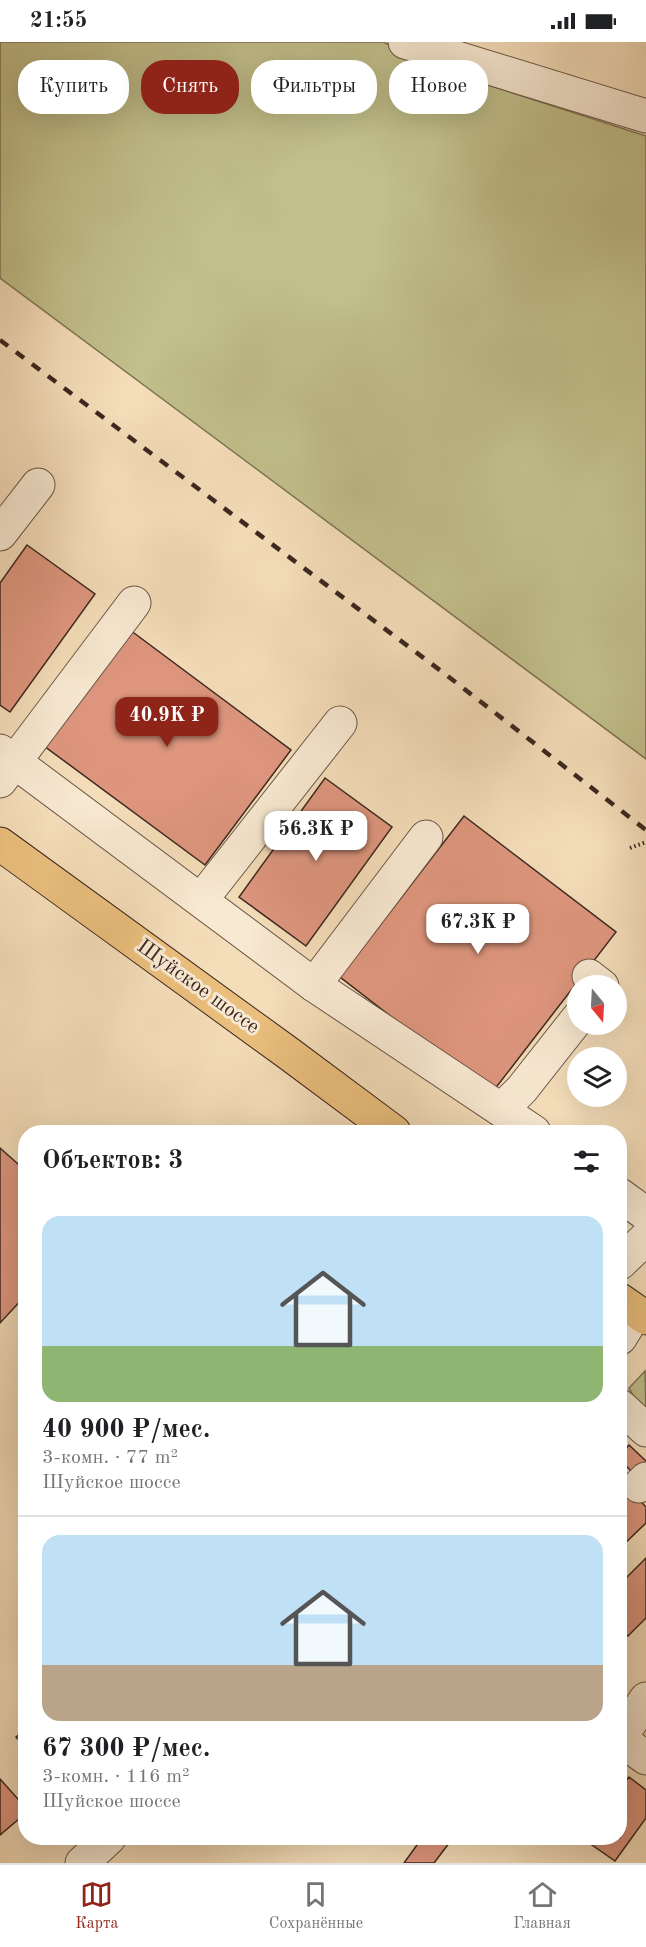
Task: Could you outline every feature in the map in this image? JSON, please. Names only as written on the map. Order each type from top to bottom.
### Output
[{"type":"main road","name":"Шуйское шоссе","points":[[0,844],[385,1125]]},
{"type":"street","points":[[405,42],[646,116]]},
{"type":"street","points":[[0,534],[38,485]]},
{"type":"street","points":[[134,603],[5,765],[201,900],[314,985],[524,1125]]},
{"type":"street","points":[[201,900],[340,723]]},
{"type":"street","points":[[314,985],[426,837]]},
{"type":"street","points":[[502,1109],[522,1089],[567,1032]]},
{"type":"street","points":[[627,1200],[646,1214]]},
{"type":"street","points":[[627,1256],[646,1238]]},
{"type":"street","points":[[627,1412],[646,1430]]},
{"type":"street","points":[[627,1728],[646,1700]]},
{"type":"street","points":[[627,1743],[646,1758]]},
{"type":"street","points":[[82,1863],[101,1845]]},
{"type":"path","points":[[630,848],[646,842]]},
{"type":"shaded area","points":[[0,42],[383,42],[423,60],[389,60],[389,114],[488,114],[488,85],[646,136],[646,759],[0,278]]},
{"type":"shaded area","points":[[645,1371],[646,1410],[643,1414],[629,1388]]},
{"type":"building","points":[[27,545],[95,594],[10,712],[0,705],[0,583]]},
{"type":"building","points":[[130,630],[291,750],[205,865],[44,746]]},
{"type":"building","points":[[325,778],[392,827],[306,946],[239,897]]},
{"type":"building","points":[[464,816],[616,932],[583,975],[567,975],[567,996],[491,1094],[340,977]]},
{"type":"building","points":[[0,1148],[18,1164],[18,1304],[0,1323]]},
{"type":"building","points":[[629,1445],[646,1461],[646,1469],[638,1478],[627,1467]]},
{"type":"building","points":[[627,1487],[646,1507],[646,1523],[627,1541]]},
{"type":"building","points":[[646,1558],[646,1618],[628,1636],[627,1635],[627,1577]]},
{"type":"building","points":[[629,1777],[646,1790],[646,1818],[627,1844],[627,1780]]},
{"type":"building","points":[[0,1779],[18,1799],[18,1820],[0,1835]]},
{"type":"building","points":[[417,1845],[448,1845],[434,1863],[404,1863]]},
{"type":"building","points":[[592,1845],[627,1845],[615,1861]]},
{"type":"railway","points":[[0,340],[445,674],[646,830]]}]
